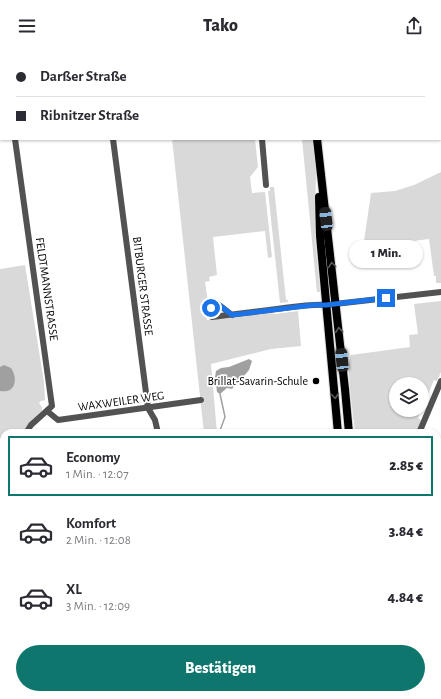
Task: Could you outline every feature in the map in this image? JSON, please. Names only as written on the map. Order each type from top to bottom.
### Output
[{"type":"main road","points":[[317,140],[349,429]]},
{"type":"main road","points":[[320,160],[320,236],[338,429]]},
{"type":"street","name":"FELDTMANNSTRASSE","points":[[15,140],[52,406],[47,411]]},
{"type":"street","name":"BITBURGER STRASSE","points":[[113,140],[148,408],[155,420],[157,429]]},
{"type":"street","points":[[262,140],[266,185]]},
{"type":"street","points":[[232,315],[441,292]]},
{"type":"street","points":[[421,429],[441,381]]},
{"type":"street","name":"WAXWEILER WEG","points":[[47,411],[58,420],[201,400]]},
{"type":"street","points":[[29,429],[47,411]]},
{"type":"shaded area","points":[[172,140],[255,140],[258,167],[250,177],[252,193],[265,192],[272,257],[268,258],[265,231],[213,237],[217,275],[209,277],[210,281],[205,282],[208,302],[205,303],[207,320],[298,311],[301,346],[271,349],[211,364],[217,429],[204,429]]},
{"type":"shaded area","points":[[302,140],[313,140],[316,167],[315,238],[320,292],[317,292]]},
{"type":"shaded area","points":[[441,172],[441,283],[436,283],[429,239],[365,247],[364,241],[371,193],[395,191],[414,185]]},
{"type":"shaded area","points":[[270,187],[274,187],[286,300],[288,300],[288,302],[280,303],[268,191],[270,191]]},
{"type":"shaded area","points":[[25,265],[44,382],[45,400],[39,403],[42,410],[26,429],[0,429],[0,269]]},
{"type":"shaded area","points":[[441,301],[441,372],[437,381],[434,380],[429,392],[429,377],[389,377],[389,417],[418,417],[421,420],[418,429],[355,429],[349,381],[349,361],[351,355],[410,347],[409,335],[418,334],[414,304]]},
{"type":"shaded area","points":[[249,359],[252,361],[249,370],[238,380],[232,389],[227,388],[220,394],[217,392],[215,377],[216,371]]},
{"type":"shaded area","points":[[4,365],[11,368],[15,380],[12,388],[5,391],[0,391],[0,367]]},
{"type":"waterway","points":[[220,394],[225,417],[220,429]]},
{"type":"place","name":"Brillat-Savarin-Schule","points":[[316,381]]},
{"type":"route","points":[[211,308],[212,305],[218,304],[232,315],[318,304],[326,305],[386,298]]}]
